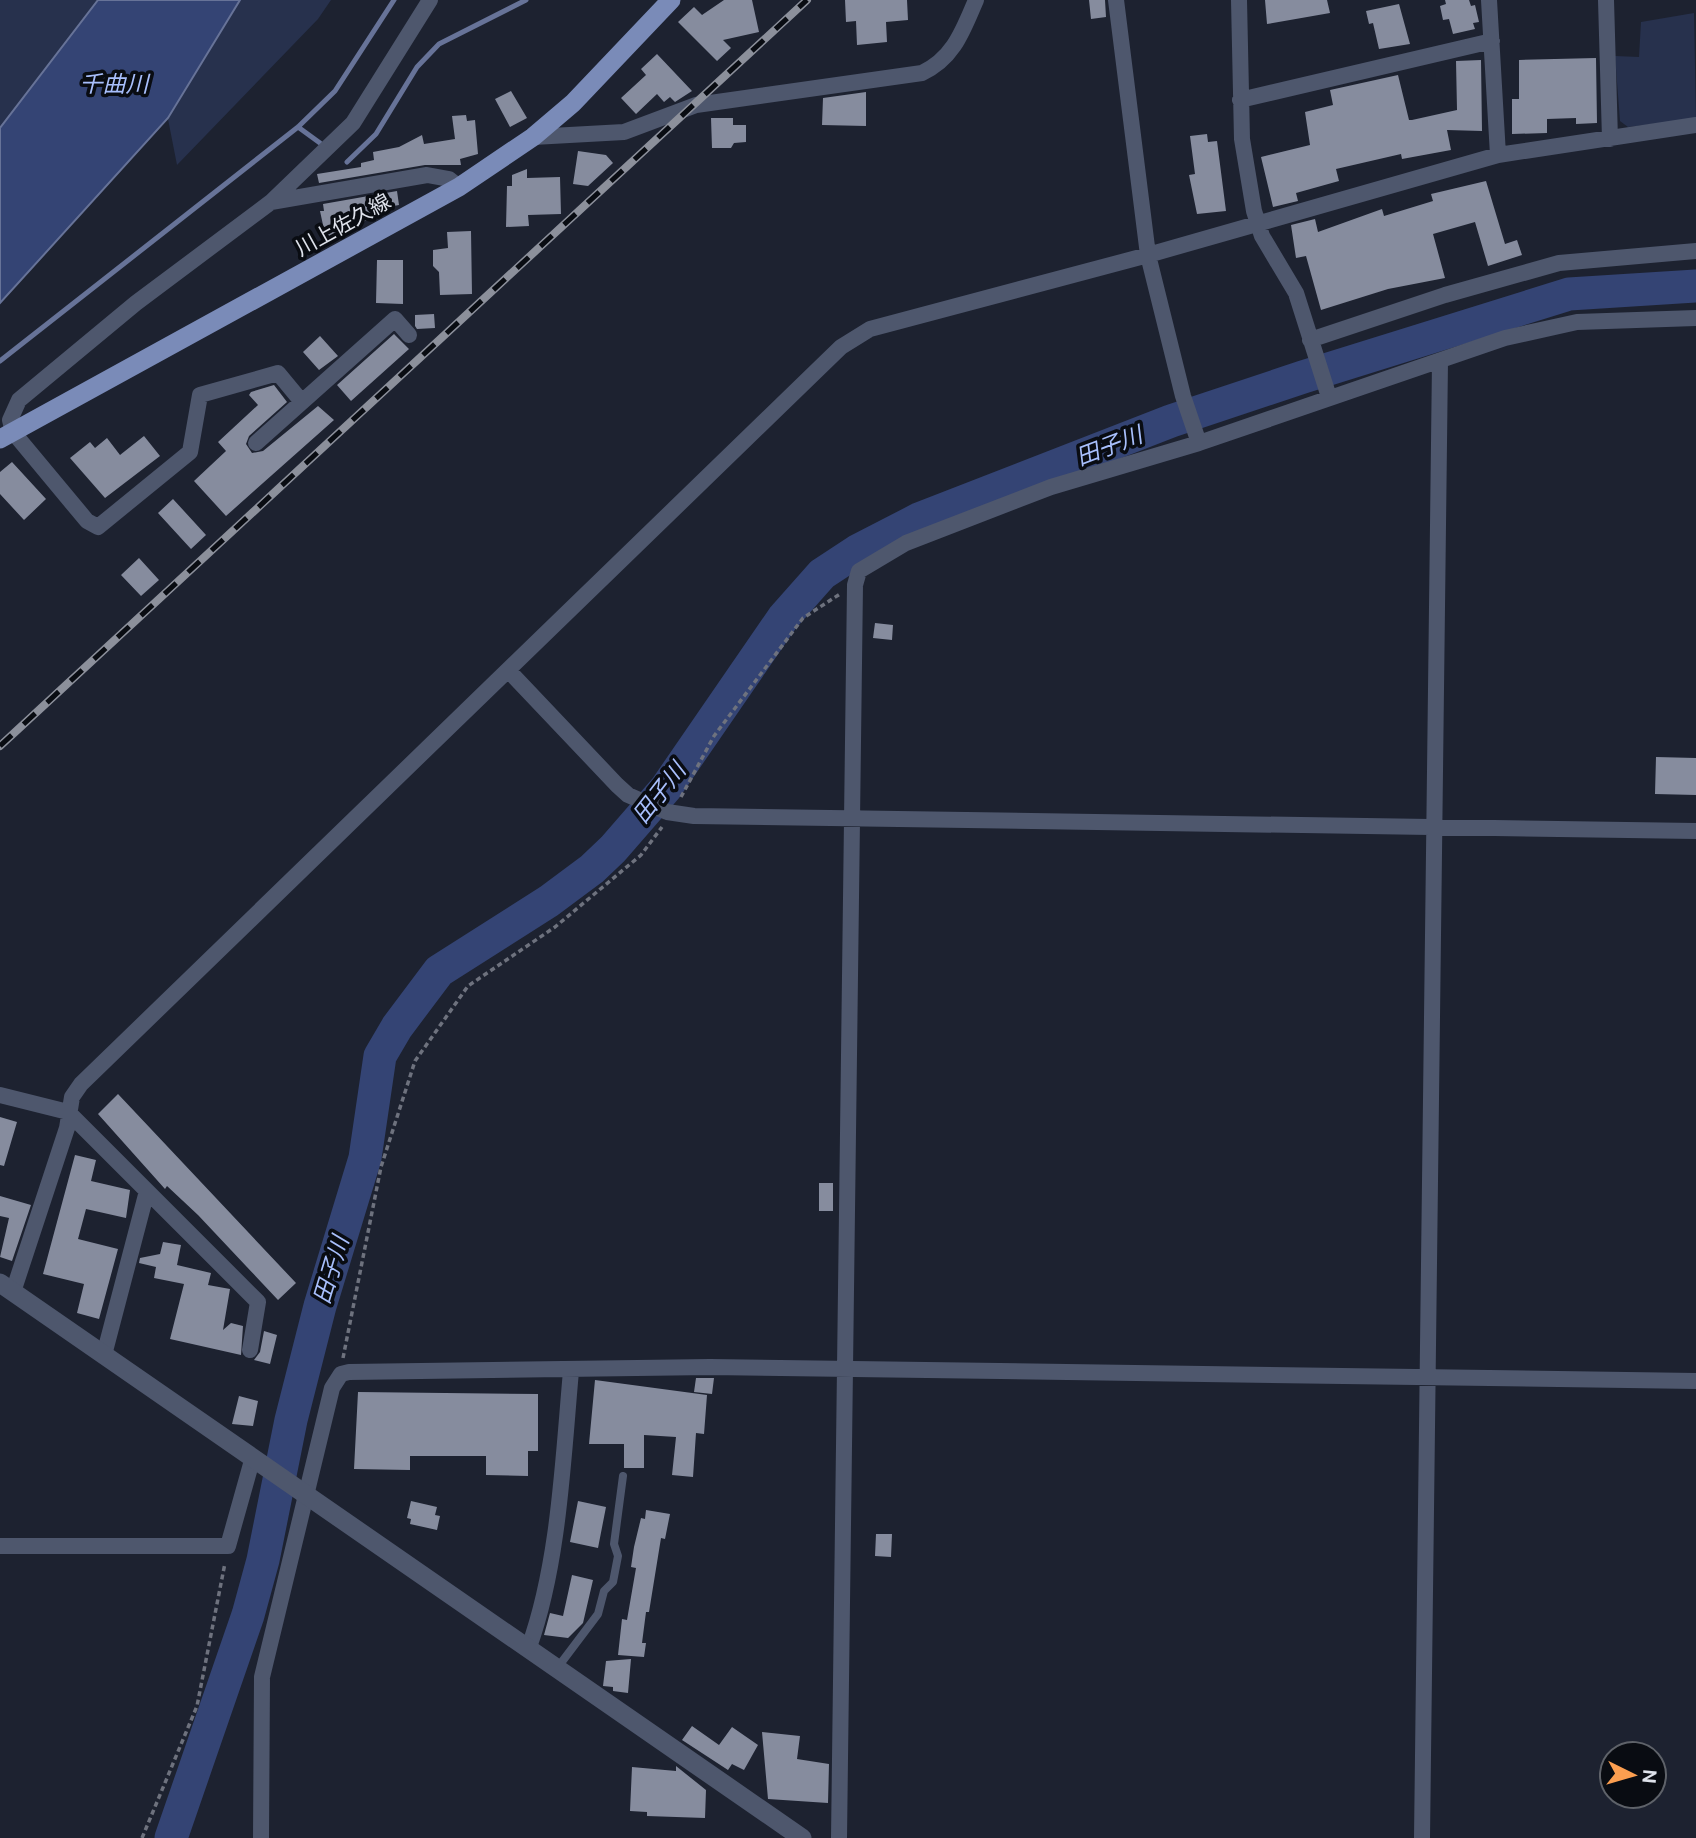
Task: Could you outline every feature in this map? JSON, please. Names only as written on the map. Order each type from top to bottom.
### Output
[{"type":"main road","name":"川上佐久線","points":[[6,436],[459,187],[533,137],[573,103],[671,0]]},
{"type":"street","points":[[302,402],[278,373],[201,396],[190,452],[97,527],[87,521],[6,436],[19,400],[157,286],[271,202],[353,123],[430,0]]},
{"type":"street","points":[[533,137],[624,132],[696,105],[866,78],[897,78],[922,73],[937,66],[957,43],[976,0]]},
{"type":"street","points":[[1116,0],[1148,255],[1183,396],[1197,438]]},
{"type":"street","points":[[1239,0],[1240,100],[1247,176],[1258,224],[1296,293],[1327,392]]},
{"type":"street","points":[[1489,0],[1498,155]]},
{"type":"street","points":[[1606,0],[1610,138]]},
{"type":"street","points":[[1240,100],[1492,41]]},
{"type":"street","points":[[803,1838],[7,1287],[67,1128],[72,1097],[81,1084],[841,347],[870,330],[1148,255],[1498,155],[1696,125]]},
{"type":"street","points":[[271,202],[426,175],[449,179],[459,187]]},
{"type":"street","points":[[1312,348],[1445,295],[1559,263],[1696,251]]},
{"type":"street","points":[[839,1838],[851,820],[855,585],[859,571],[917,538],[1051,487],[1327,392],[1440,361],[1557,324],[1696,318]]},
{"type":"street","points":[[256,443],[395,319],[410,335]]},
{"type":"street","points":[[1422,1838],[1440,361]]},
{"type":"street","points":[[508,670],[628,795],[670,812],[851,820],[1696,831]]},
{"type":"street","points":[[0,1095],[68,1112],[258,1302],[250,1350]]},
{"type":"street","points":[[104,1355],[148,1191]]},
{"type":"street","points":[[261,1838],[262,1677],[302,1490],[332,1388],[341,1374],[359,1370],[570,1371],[710,1367],[1696,1381]]},
{"type":"street","points":[[528,1647],[537,1624],[559,1503],[570,1371]]},
{"type":"street","points":[[0,1546],[228,1546],[259,1461]]},
{"type":"lane","points":[[558,1667],[598,1614],[604,1591],[613,1583],[618,1556],[614,1544],[623,1476]]},
{"type":"path","points":[[341,1374],[381,1167],[415,1061],[467,986],[555,927],[641,856],[714,736],[803,618],[855,585]]},
{"type":"path","points":[[142,1838],[197,1706],[228,1546]]},
{"type":"shaded area","points":[[0,0],[98,0],[0,128]]},
{"type":"shaded area","points":[[240,0],[331,0],[318,19],[177,165],[168,119]]},
{"type":"shaded area","points":[[1694,13],[1696,119],[1628,127],[1620,121],[1615,56],[1639,57],[1641,22]]},
{"type":"water","name":"千曲川","points":[[98,0],[240,0],[168,118],[0,303],[0,128]]},
{"type":"building","points":[[724,0],[752,0],[759,32],[723,40],[731,48],[717,61],[678,22],[694,7],[702,15]]},
{"type":"building","points":[[845,0],[907,0],[908,20],[886,22],[887,42],[857,45],[856,21],[846,22]]},
{"type":"building","points":[[1089,0],[1105,0],[1106,17],[1091,19]]},
{"type":"building","points":[[1265,0],[1327,0],[1330,13],[1267,24]]},
{"type":"building","points":[[1445,0],[1469,0],[1471,6],[1475,5],[1479,22],[1473,23],[1475,29],[1453,34],[1449,19],[1443,20],[1440,6],[1446,4]]},
{"type":"building","points":[[1399,4],[1410,44],[1379,49],[1373,23],[1369,24],[1366,11]]},
{"type":"building","points":[[657,54],[692,91],[675,102],[670,97],[664,102],[657,94],[636,114],[621,98],[646,75],[641,69]]},
{"type":"building","points":[[1596,58],[1597,123],[1576,124],[1576,118],[1547,119],[1547,133],[1512,134],[1512,99],[1519,99],[1519,60]]},
{"type":"building","points":[[1481,60],[1482,131],[1447,130],[1451,150],[1402,159],[1401,154],[1336,169],[1339,181],[1296,193],[1298,201],[1273,207],[1261,157],[1310,145],[1305,112],[1333,105],[1330,90],[1398,75],[1409,120],[1412,120],[1457,110],[1456,61]]},
{"type":"building","points":[[511,91],[527,118],[510,127],[495,99]]},
{"type":"building","points":[[866,92],[866,126],[822,125],[823,98]]},
{"type":"building","points":[[466,115],[467,121],[475,120],[478,154],[460,159],[461,165],[425,165],[319,183],[317,174],[361,167],[361,163],[374,160],[373,152],[399,147],[422,135],[424,144],[455,139],[452,116]]},
{"type":"building","points":[[711,118],[733,118],[733,125],[746,125],[746,142],[734,143],[731,148],[712,148]]},
{"type":"building","points":[[1207,134],[1208,142],[1217,141],[1226,211],[1197,214],[1189,175],[1195,174],[1190,136]]},
{"type":"building","points":[[578,151],[606,155],[613,163],[588,186],[573,184]]},
{"type":"building","points":[[527,169],[527,178],[560,177],[561,214],[528,215],[529,226],[506,227],[507,186],[512,186],[512,175]]},
{"type":"building","points":[[1486,181],[1505,244],[1517,240],[1522,255],[1488,266],[1475,222],[1433,234],[1445,278],[1388,289],[1321,310],[1306,256],[1296,258],[1291,225],[1315,219],[1318,232],[1382,209],[1384,216],[1433,201],[1431,194]]},
{"type":"building","points":[[397,191],[399,205],[377,209],[378,215],[326,239],[320,211],[324,211],[323,204]]},
{"type":"building","points":[[471,231],[472,294],[440,295],[439,272],[433,266],[433,250],[448,248],[447,232]]},
{"type":"building","points":[[377,260],[403,260],[403,304],[376,303]]},
{"type":"building","points":[[434,314],[435,328],[417,329],[415,315]]},
{"type":"building","points":[[394,334],[409,349],[351,401],[337,385]]},
{"type":"building","points":[[320,336],[338,356],[319,370],[303,352]]},
{"type":"building","points":[[274,385],[287,402],[249,436],[246,444],[252,453],[263,451],[318,406],[334,420],[226,516],[194,481],[226,451],[218,442],[258,405],[249,395],[251,392]]},
{"type":"building","points":[[144,436],[160,456],[105,498],[70,458],[90,442],[95,448],[107,438],[120,455]]},
{"type":"building","points":[[12,462],[46,499],[24,520],[0,494],[0,472]]},
{"type":"building","points":[[173,499],[206,535],[191,549],[158,513]]},
{"type":"building","points":[[139,558],[159,580],[141,596],[121,575]]},
{"type":"building","points":[[875,623],[893,625],[892,640],[873,638]]},
{"type":"building","points":[[1656,757],[1696,758],[1696,795],[1655,794]]},
{"type":"building","points":[[118,1094],[296,1283],[278,1300],[198,1215],[167,1186],[165,1189],[98,1114]]},
{"type":"building","points":[[0,1117],[17,1122],[4,1166],[0,1165]]},
{"type":"building","points":[[75,1155],[96,1160],[91,1181],[130,1190],[126,1218],[86,1209],[78,1239],[118,1249],[99,1319],[77,1313],[84,1284],[43,1274]]},
{"type":"building","points":[[819,1183],[833,1183],[833,1211],[819,1211]]},
{"type":"building","points":[[0,1196],[31,1205],[12,1261],[0,1257],[9,1218],[0,1216]]},
{"type":"building","points":[[163,1242],[181,1245],[177,1265],[211,1273],[208,1285],[230,1289],[223,1330],[231,1323],[243,1326],[241,1355],[170,1339],[184,1284],[154,1278],[156,1267],[139,1263],[140,1258],[160,1254]]},
{"type":"building","points":[[264,1331],[277,1335],[270,1364],[254,1360],[260,1352]]},
{"type":"building","points":[[696,1378],[714,1378],[712,1394],[694,1392]]},
{"type":"building","points":[[595,1380],[707,1395],[704,1434],[696,1433],[693,1477],[672,1475],[676,1437],[644,1435],[644,1468],[624,1468],[624,1444],[589,1444]]},
{"type":"building","points":[[358,1392],[538,1394],[538,1451],[528,1451],[528,1476],[486,1475],[486,1456],[410,1456],[410,1470],[354,1469]]},
{"type":"building","points":[[239,1396],[258,1401],[253,1426],[232,1424]]},
{"type":"building","points":[[411,1501],[437,1507],[435,1515],[440,1516],[437,1530],[410,1524],[411,1519],[407,1518]]},
{"type":"building","points":[[578,1501],[606,1507],[598,1548],[570,1542]]},
{"type":"building","points":[[646,1510],[670,1514],[665,1539],[661,1538],[649,1612],[646,1612],[642,1643],[646,1643],[644,1657],[618,1655],[622,1619],[627,1620],[636,1568],[631,1567],[634,1547],[641,1518],[645,1519]]},
{"type":"building","points":[[876,1534],[892,1534],[891,1557],[875,1556]]},
{"type":"building","points":[[572,1575],[593,1580],[583,1623],[568,1638],[544,1635],[550,1613],[563,1616]]},
{"type":"building","points":[[631,1659],[628,1693],[613,1691],[613,1687],[603,1686],[606,1661]]},
{"type":"building","points":[[692,1726],[719,1745],[732,1727],[758,1745],[744,1770],[732,1764],[728,1770],[682,1740]]},
{"type":"building","points":[[762,1732],[800,1736],[797,1759],[829,1764],[828,1803],[768,1799]]},
{"type":"building","points":[[676,1766],[706,1790],[705,1818],[647,1816],[647,1812],[630,1811],[632,1767],[676,1771]]},
{"type":"waterway","points":[[0,361],[298,127],[335,91],[394,0]]},
{"type":"waterway","points":[[347,162],[376,134],[417,67],[439,44],[526,0]]},
{"type":"waterway","points":[[298,127],[320,143]]},
{"type":"waterway","name":"田子川","points":[[171,1838],[248,1615],[263,1560],[291,1420],[320,1306],[365,1158],[380,1056],[397,1027],[439,971],[549,901],[592,869],[613,849],[666,788],[783,618],[822,574],[857,551],[919,519],[1171,421],[1303,377],[1569,294],[1696,286]]},
{"type":"railway","points":[[0,746],[807,0]]}]
